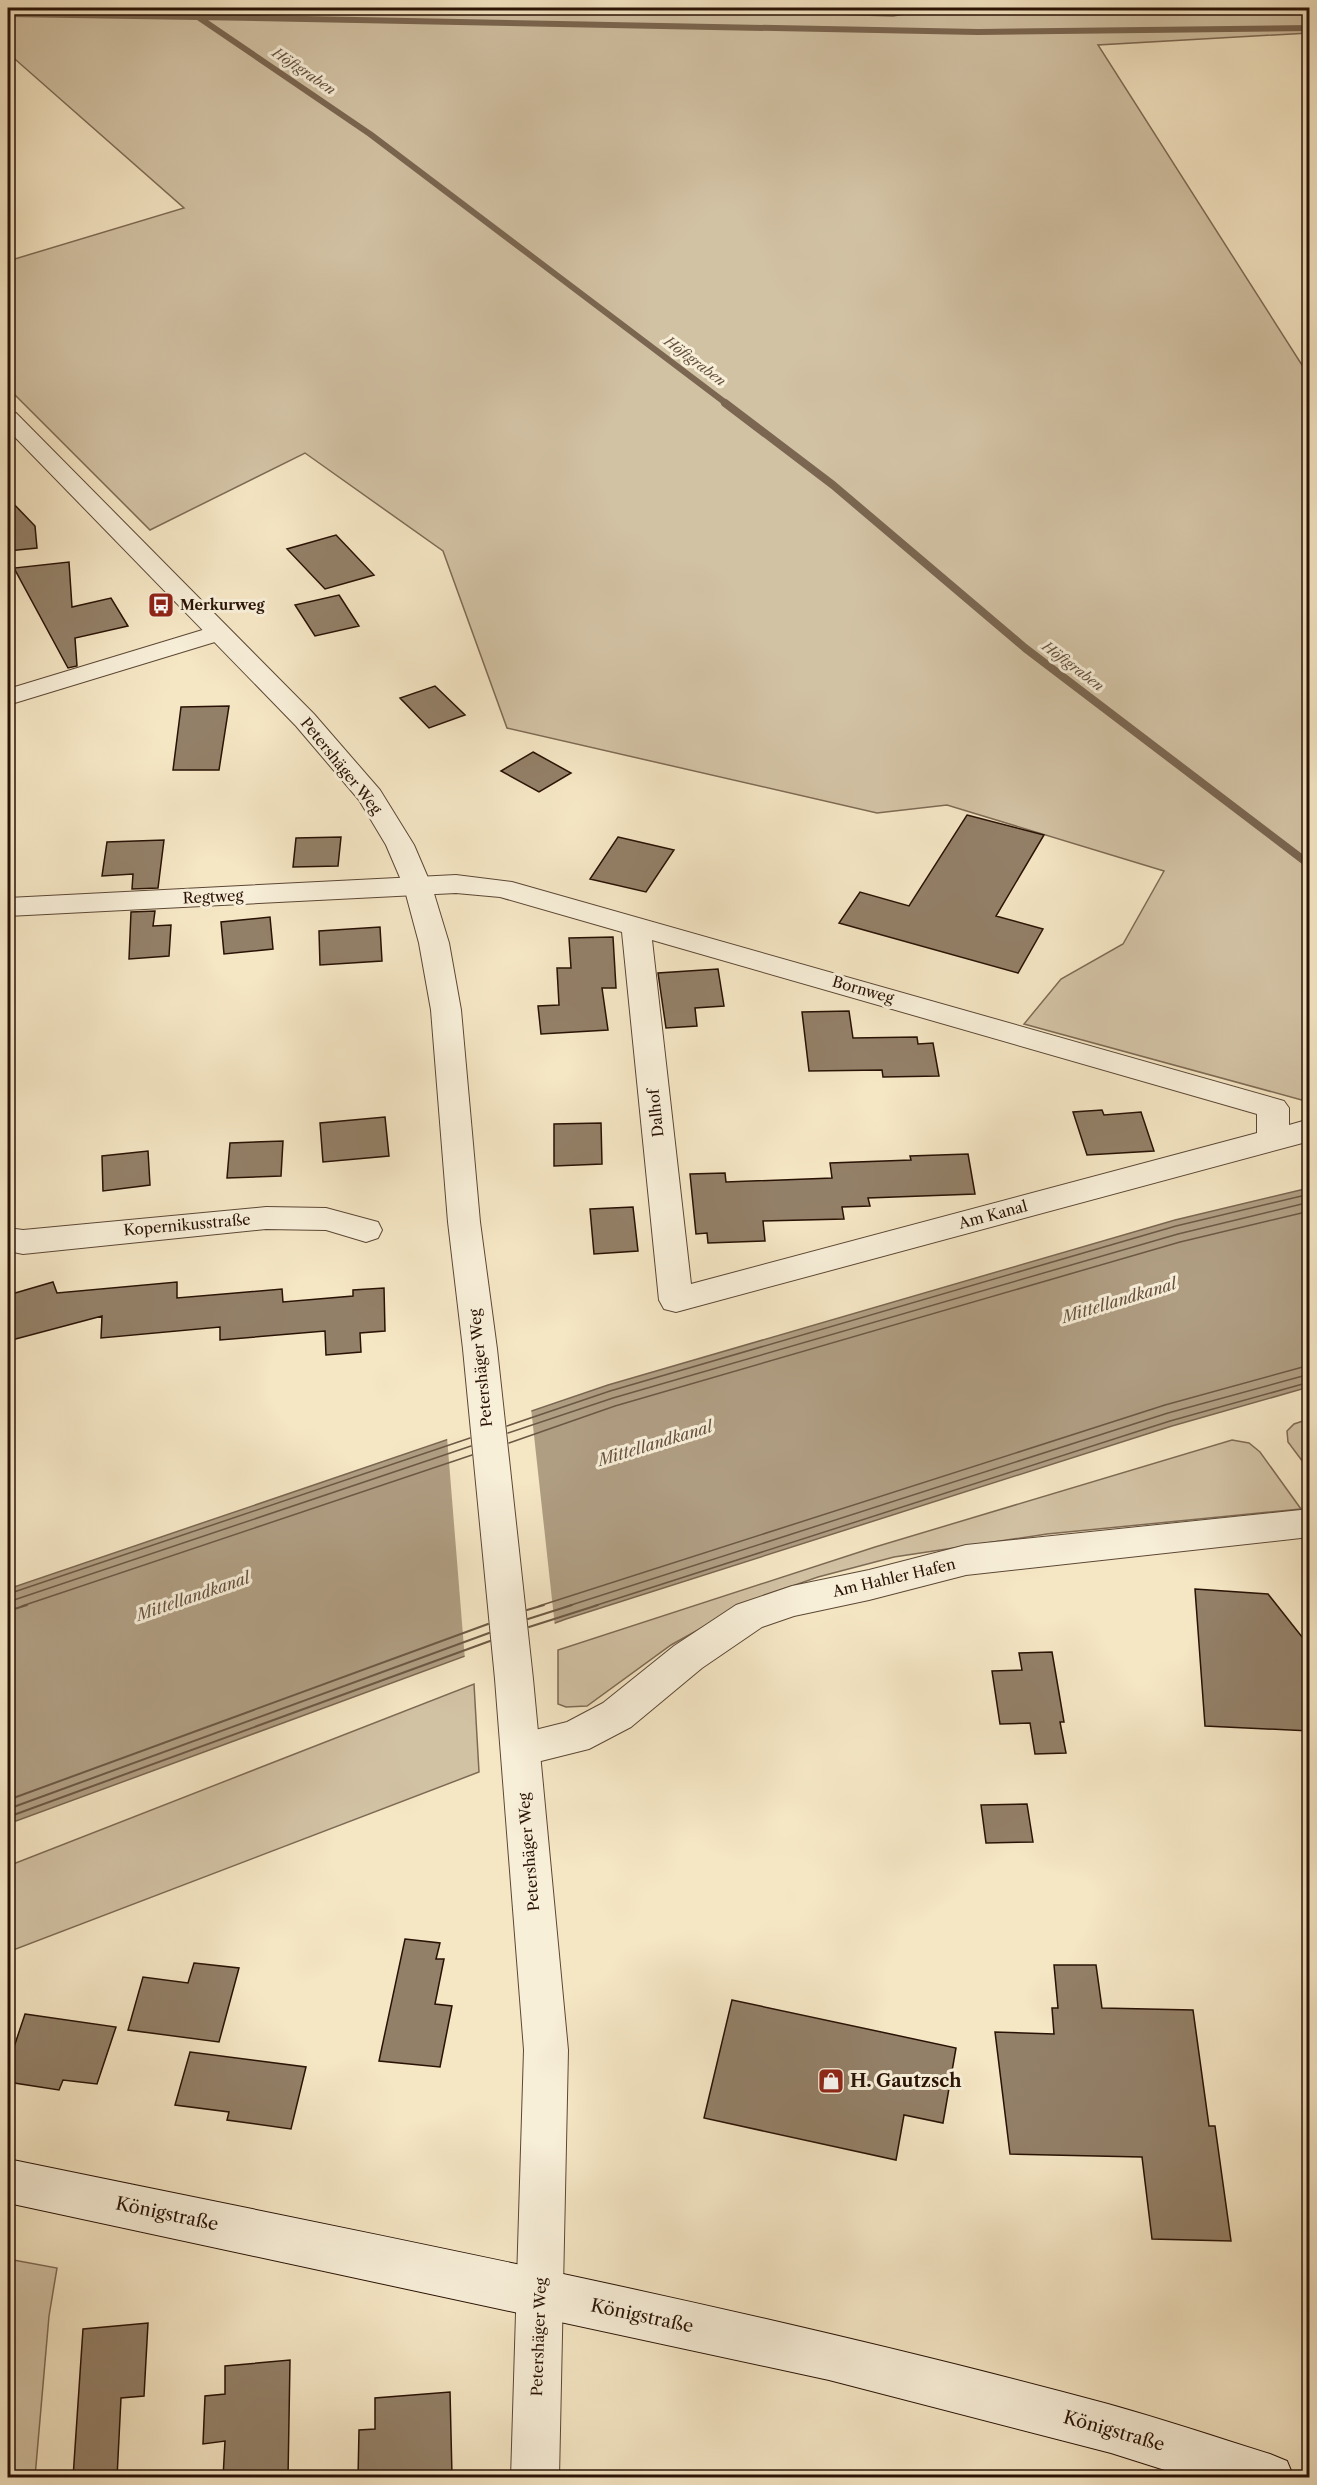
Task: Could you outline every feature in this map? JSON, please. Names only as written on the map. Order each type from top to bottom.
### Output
[{"type":"street","name":"Petershäger Weg","points":[[8,418],[305,720],[369,796],[400,845],[418,887],[434,943],[446,1010],[464,1222],[514,1679],[546,2050],[535,2478]]},
{"type":"street","points":[[8,697],[219,633]]},
{"type":"street","name":"Bornweg","points":[[418,887],[456,884],[502,888],[1273,1107],[1274,1139]]},
{"type":"street","name":"Regtweg","points":[[8,907],[418,887]]},
{"type":"street","name":"Dalhof","points":[[636,926],[676,1300]]},
{"type":"street","name":"Am Kanal","points":[[676,1300],[1310,1130]]},
{"type":"street","name":"Kopernikusstraße","points":[[13,1245],[160,1227],[266,1218],[326,1219],[366,1230]]},
{"type":"street","name":"Am Hahler Hafen","points":[[521,1749],[575,1737],[618,1715],[688,1657],[749,1616],[792,1601],[869,1585],[966,1560],[1310,1523]]},
{"type":"street","name":"Königstraße","points":[[8,2181],[303,2242],[829,2356],[1111,2429],[1270,2478]]},
{"type":"shaded area","points":[[8,8],[340,8],[550,11],[549,8],[761,8],[800,13],[893,16],[940,8],[1309,8],[1309,33],[1098,45],[1309,376],[1309,1102],[1024,1024],[1061,979],[1123,944],[1164,871],[947,805],[877,813],[507,728],[443,551],[305,453],[150,530],[8,388],[8,261],[184,208],[8,53]]},
{"type":"shaded area","points":[[1310,1419],[1309,1470],[1288,1442],[1287,1431],[1294,1424]]},
{"type":"shaded area","points":[[1232,1440],[1249,1443],[1260,1452],[1301,1509],[1047,1534],[894,1557],[818,1577],[752,1600],[671,1645],[587,1706],[566,1707],[558,1704],[558,1650],[875,1547]]},
{"type":"shaded area","points":[[474,1684],[479,1772],[13,1950],[8,1966],[8,1866]]},
{"type":"shaded area","points":[[8,2259],[57,2268],[49,2316],[35,2477],[8,2477]]},
{"type":"water","name":"Mittellandkanal","points":[[1309,1188],[1309,1387],[1172,1426],[566,1619],[8,1824],[8,1589],[608,1385],[1175,1220]]},
{"type":"pier","points":[[531,1408],[555,1627],[465,1660],[447,1437]]},
{"type":"building","points":[[8,498],[35,526],[37,548],[8,551]]},
{"type":"building","points":[[336,535],[374,575],[325,589],[287,549]]},
{"type":"building","points":[[69,562],[72,607],[111,598],[128,626],[75,638],[77,666],[68,668],[14,568]]},
{"type":"building","points":[[339,595],[359,626],[315,636],[295,605]]},
{"type":"building","points":[[435,686],[465,715],[429,728],[400,698]]},
{"type":"building","points":[[229,706],[219,770],[173,770],[181,707]]},
{"type":"building","points":[[533,752],[571,773],[539,792],[501,771]]},
{"type":"building","points":[[967,815],[1044,835],[996,916],[1043,929],[1018,973],[839,923],[860,892],[909,906]]},
{"type":"building","points":[[341,837],[338,866],[293,867],[296,838]]},
{"type":"building","points":[[618,837],[674,850],[646,892],[590,879]]},
{"type":"building","points":[[164,840],[158,888],[132,889],[133,874],[102,876],[107,842]]},
{"type":"building","points":[[155,911],[153,926],[171,925],[169,956],[129,959],[131,912]]},
{"type":"building","points":[[270,917],[273,949],[224,954],[221,922]]},
{"type":"building","points":[[380,927],[382,961],[320,965],[319,931]]},
{"type":"building","points":[[613,937],[616,988],[602,988],[608,1030],[541,1034],[538,1006],[559,1005],[557,968],[571,968],[569,938]]},
{"type":"building","points":[[718,969],[724,1006],[695,1008],[697,1026],[666,1028],[658,973]]},
{"type":"building","points":[[849,1011],[853,1038],[917,1037],[918,1044],[933,1043],[939,1076],[883,1077],[882,1070],[809,1071],[802,1012]]},
{"type":"building","points":[[1102,1110],[1104,1115],[1141,1112],[1154,1151],[1087,1155],[1073,1112]]},
{"type":"building","points":[[385,1117],[389,1156],[323,1162],[320,1123]]},
{"type":"building","points":[[601,1123],[602,1164],[554,1166],[554,1124]]},
{"type":"building","points":[[283,1141],[281,1176],[227,1178],[230,1143]]},
{"type":"building","points":[[148,1151],[150,1185],[103,1191],[102,1156]]},
{"type":"building","points":[[968,1154],[975,1194],[868,1198],[870,1206],[842,1207],[844,1219],[763,1221],[765,1241],[708,1243],[707,1233],[696,1234],[690,1174],[725,1173],[726,1182],[832,1178],[830,1163],[911,1160],[910,1156]]},
{"type":"building","points":[[633,1207],[638,1251],[594,1254],[590,1209]]},
{"type":"building","points":[[53,1282],[57,1293],[177,1282],[177,1298],[282,1289],[283,1302],[353,1296],[353,1290],[384,1288],[385,1331],[360,1333],[361,1352],[326,1355],[325,1331],[220,1340],[220,1327],[101,1338],[102,1316],[8,1341],[8,1295]]},
{"type":"building","points":[[1195,1589],[1268,1594],[1310,1647],[1310,1731],[1205,1726]]},
{"type":"building","points":[[1052,1652],[1064,1722],[1060,1722],[1066,1753],[1035,1754],[1030,1723],[1000,1724],[992,1671],[1022,1670],[1019,1653]]},
{"type":"building","points":[[1027,1804],[1033,1842],[986,1843],[981,1805]]},
{"type":"building","points":[[405,1939],[440,1943],[436,1959],[444,1959],[435,2004],[452,2006],[440,2067],[379,2061]]},
{"type":"building","points":[[194,1963],[239,1968],[219,2042],[128,2030],[143,1977],[188,1983]]},
{"type":"building","points":[[1054,1965],[1096,1965],[1102,2008],[1193,2010],[1209,2126],[1215,2126],[1231,2241],[1152,2239],[1142,2157],[1010,2154],[995,2032],[1054,2034],[1052,2008],[1058,2008]]},
{"type":"building","name":"H. Gautzsch","points":[[732,2000],[956,2048],[943,2123],[904,2115],[896,2160],[704,2118]]},
{"type":"building","points":[[25,2014],[116,2027],[97,2084],[63,2080],[59,2090],[8,2082],[8,2065]]},
{"type":"building","points":[[190,2052],[306,2067],[291,2129],[227,2120],[229,2112],[175,2105]]},
{"type":"building","points":[[148,2323],[144,2396],[121,2398],[117,2478],[73,2478],[83,2329]]},
{"type":"building","points":[[290,2360],[288,2478],[223,2478],[225,2441],[203,2444],[205,2396],[225,2394],[225,2366]]},
{"type":"building","points":[[450,2392],[452,2476],[358,2478],[359,2430],[375,2429],[375,2398]]},
{"type":"waterway","name":"Höftgraben","points":[[8,14],[198,17],[370,134],[727,404]]},
{"type":"waterway","points":[[199,17],[978,32],[1310,28]]},
{"type":"waterway","name":"Höftgraben","points":[[725,403],[833,485],[1025,648],[1310,865]]},
{"type":"place","name":"Merkurweg","points":[[161,605]]},
{"type":"place","name":"H. Gautzsch","points":[[831,2081]]}]
